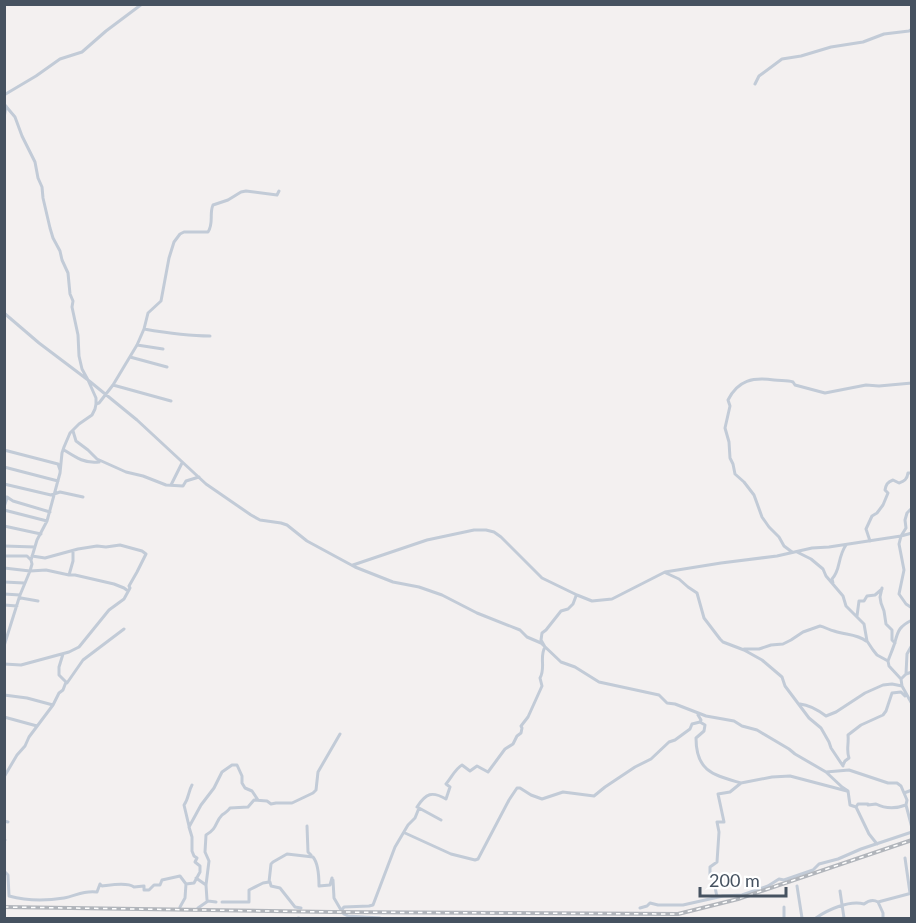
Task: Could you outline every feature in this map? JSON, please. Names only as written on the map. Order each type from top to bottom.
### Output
[{"type":"street","points":[[4,95],[60,59],[82,52],[142,4]]},
{"type":"street","points":[[755,84],[759,76],[782,59],[912,29]]},
{"type":"street","points":[[4,118],[5,105]]},
{"type":"street","points":[[5,105],[15,117],[35,162],[50,228],[68,273],[82,369],[96,398],[92,415],[73,431],[63,450],[50,512],[35,547],[30,571],[5,644]]},
{"type":"street","points":[[96,404],[113,385],[137,345],[148,313],[161,301],[169,258],[174,242],[180,234],[188,231],[208,232],[211,226],[213,205],[241,192],[246,190],[277,195],[279,191]]},
{"type":"street","points":[[4,315],[88,380],[182,463],[251,516],[287,525],[307,541],[361,570],[452,599],[477,613],[520,630],[527,638],[541,643],[561,662],[575,667],[599,682],[659,695],[667,703],[709,717],[734,721],[757,730],[826,772],[848,791],[850,805],[856,807],[869,834],[877,844]]},
{"type":"street","points":[[144,329],[175,335],[210,336]]},
{"type":"street","points":[[137,345],[163,349]]},
{"type":"street","points":[[129,357],[167,367]]},
{"type":"street","points":[[873,650],[867,641],[864,624],[846,606],[843,596],[823,569],[811,559],[784,546],[762,517],[754,495],[735,474],[725,428],[730,406],[728,400],[733,392],[747,381],[757,379],[792,381],[825,393],[866,385],[912,383]]},
{"type":"street","points":[[113,385],[171,401]]},
{"type":"street","points":[[73,431],[76,441],[97,459],[126,472],[166,485],[183,486],[186,481],[199,477]]},
{"type":"street","points":[[4,450],[58,464],[60,471]]},
{"type":"street","points":[[63,450],[90,463],[101,461]]},
{"type":"street","points":[[171,485],[182,463]]},
{"type":"street","points":[[4,467],[58,481]]},
{"type":"street","points":[[870,541],[866,529],[872,516],[878,513],[883,505],[888,493],[885,490],[886,485],[893,480],[899,483],[908,473],[912,473]]},
{"type":"street","points":[[4,484],[40,493],[54,495],[60,492],[83,497]]},
{"type":"street","points":[[47,521],[4,508],[6,497],[50,512]]},
{"type":"street","points":[[912,508],[907,513],[906,528],[899,544],[904,570],[899,594],[900,598],[912,608]]},
{"type":"street","points":[[4,526],[40,534]]},
{"type":"street","points":[[352,565],[427,540],[474,530],[486,530],[501,537],[542,578],[592,601],[612,599],[665,572],[912,533]]},
{"type":"street","points":[[833,584],[832,579],[838,571],[841,553],[847,544]]},
{"type":"street","points":[[4,556],[45,558],[97,546],[120,545],[146,554],[124,599],[109,610],[79,648],[21,665],[4,664]]},
{"type":"street","points":[[4,546],[35,547]]},
{"type":"street","points":[[69,575],[73,551]]},
{"type":"street","points":[[4,568],[46,570],[75,575],[114,584],[129,591]]},
{"type":"street","points":[[665,572],[680,579],[697,593],[706,622],[723,642],[762,660],[782,677],[785,686],[811,720],[821,728],[843,768]]},
{"type":"street","points":[[4,582],[24,583]]},
{"type":"street","points":[[857,616],[859,601],[864,602],[867,596],[875,595],[882,588],[881,603],[886,624],[892,630],[894,643]]},
{"type":"street","points":[[4,594],[38,601]]},
{"type":"street","points":[[545,647],[541,640],[542,633],[561,611],[573,604],[577,595]]},
{"type":"street","points":[[4,605],[17,606]]},
{"type":"street","points":[[912,620],[902,626],[896,634],[888,661],[889,666],[901,679],[902,686],[912,704]]},
{"type":"street","points":[[740,649],[759,649],[783,644],[803,632],[820,626],[834,632],[865,639],[877,655],[888,661]]},
{"type":"street","points":[[4,777],[74,671],[83,660],[124,629]]},
{"type":"street","points":[[906,674],[907,654],[912,645]]},
{"type":"street","points":[[341,911],[344,907],[373,905],[395,847],[415,818],[417,807],[423,798],[438,794],[447,799],[450,787],[447,784],[458,768],[462,765],[470,771],[477,766],[488,772],[505,749],[513,744],[521,733],[521,726],[528,717],[542,686],[540,678],[544,670],[542,655],[545,647]]},
{"type":"street","points":[[63,654],[59,667],[59,675],[66,682],[63,690]]},
{"type":"street","points":[[901,679],[912,672]]},
{"type":"street","points":[[800,704],[813,707],[826,716],[883,685],[902,686]]},
{"type":"street","points":[[843,768],[844,761],[849,758],[846,751],[848,735],[861,725],[883,715],[890,695],[894,692],[901,692],[908,698]]},
{"type":"street","points":[[4,695],[53,705]]},
{"type":"street","points":[[694,712],[705,725],[704,731],[696,738],[697,755],[713,774],[741,783]]},
{"type":"street","points":[[4,717],[37,726]]},
{"type":"street","points":[[404,833],[451,854],[478,859],[508,800],[517,788],[542,799],[563,792],[594,796],[634,767],[651,759],[669,742],[690,729],[692,724],[709,717]]},
{"type":"street","points":[[208,901],[206,885],[209,861],[205,852],[206,835],[213,831],[220,817],[230,808],[248,807],[253,800],[267,801],[271,804],[291,803],[313,793],[316,790],[318,772],[340,735]]},
{"type":"street","points":[[189,827],[220,775],[232,765],[237,765],[245,788],[252,791],[258,800]]},
{"type":"street","points":[[640,908],[650,903],[683,905],[717,897],[742,895],[768,886],[779,879],[784,880],[813,870],[819,864],[912,830],[906,805],[907,800],[901,786],[897,783],[888,783],[843,768],[826,772]]},
{"type":"street","points":[[717,897],[710,875],[710,867],[717,862],[719,832],[717,822],[724,822],[718,794],[730,792],[741,783],[790,776],[848,791]]},
{"type":"street","points":[[186,884],[194,883],[200,872],[200,866],[195,862],[197,858],[192,852],[192,837],[184,805],[192,785]]},
{"type":"street","points":[[904,793],[912,790]]},
{"type":"street","points":[[856,807],[858,804],[876,804],[883,808],[897,808],[906,805]]},
{"type":"street","points":[[418,808],[441,820]]},
{"type":"street","points":[[307,826],[308,852],[316,860],[319,886],[330,885],[332,878],[334,898],[344,914],[380,918]]},
{"type":"street","points":[[222,902],[249,902],[249,890],[263,882],[268,882],[271,864],[287,854],[313,856]]},
{"type":"street","points":[[816,918],[843,906],[864,904],[874,900],[879,902],[911,893],[904,858]]},
{"type":"street","points":[[4,871],[8,875],[9,896],[24,900],[68,898],[78,893],[97,892],[100,884],[102,886],[112,884],[144,886],[144,890],[149,891],[154,885],[159,885],[162,880],[180,876],[186,884],[185,898],[180,907]]},
{"type":"street","points":[[196,878],[206,885]]},
{"type":"street","points":[[268,878],[271,886],[280,888],[295,907],[301,908]]},
{"type":"street","points":[[797,886],[802,918]]},
{"type":"street","points":[[840,891],[844,918]]},
{"type":"street","points":[[198,908],[208,901],[216,902]]},
{"type":"street","points":[[879,902],[883,918]]},
{"type":"street","points":[[784,907],[784,918]]},
{"type":"railway","points":[[4,907],[678,914],[738,899],[912,840]]}]
